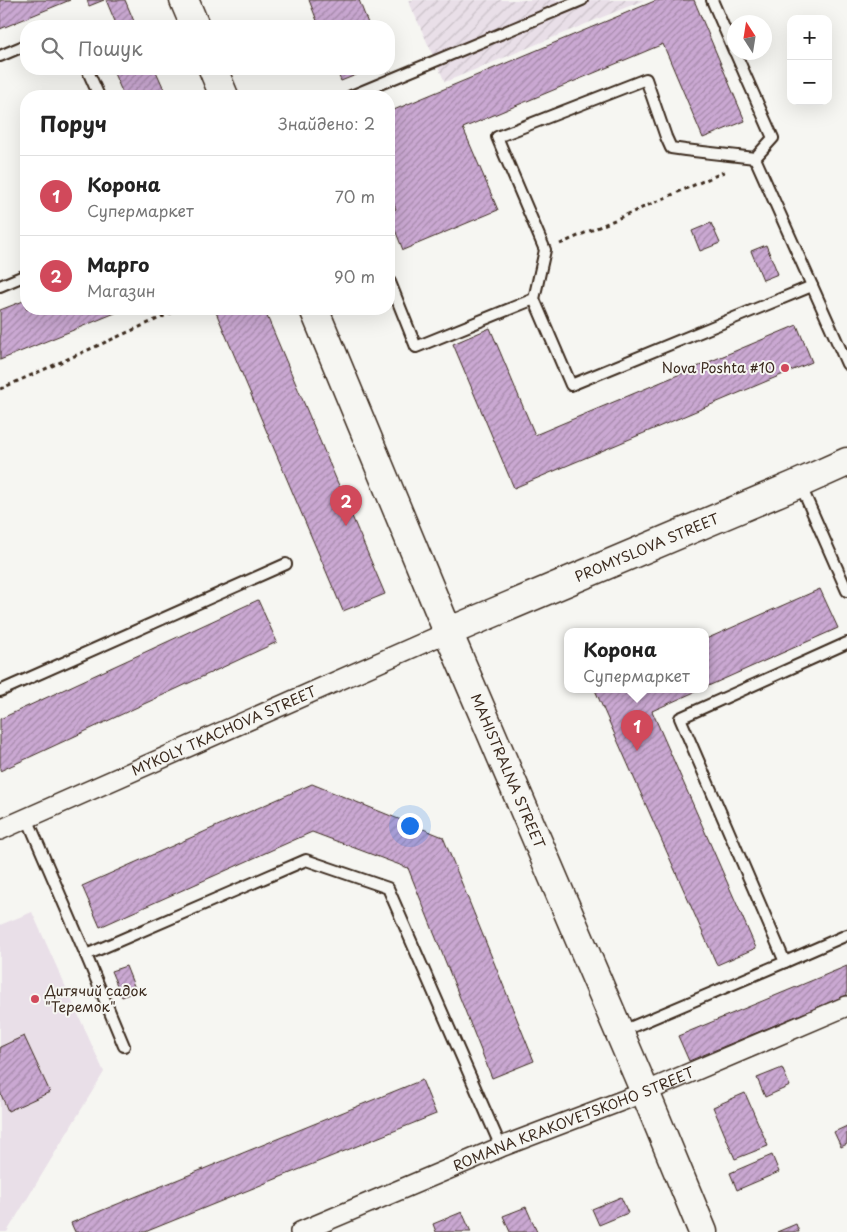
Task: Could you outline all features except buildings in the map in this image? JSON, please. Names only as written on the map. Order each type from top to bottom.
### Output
[{"type":"street","points":[[184,0],[192,20]]},
{"type":"street","points":[[215,75],[222,90]]},
{"type":"street","name":"MAHISTRALNA STREET","points":[[320,315],[448,632],[703,1232]]},
{"type":"street","name":"PROMYSLOVA STREET","points":[[448,632],[847,462]]},
{"type":"street","name":"MYKOLY TKACHOVA STREET","points":[[0,830],[448,632]]},
{"type":"street","name":"ROMANA KRAKOVETSKOHO STREET","points":[[300,1232],[501,1147],[645,1092],[847,1006]]},
{"type":"lane","points":[[365,90],[582,0]]},
{"type":"lane","points":[[712,0],[727,34]]},
{"type":"lane","points":[[0,56],[20,48]]},
{"type":"lane","points":[[739,60],[773,138],[755,158]]},
{"type":"lane","points":[[90,75],[96,90]]},
{"type":"lane","points":[[755,158],[671,148],[646,79],[497,137],[545,250],[534,299],[571,384],[812,286]]},
{"type":"lane","points":[[755,158],[847,364]]},
{"type":"lane","points":[[0,286],[20,278]]},
{"type":"lane","points":[[395,296],[416,347],[534,299]]},
{"type":"lane","points":[[800,483],[847,590]]},
{"type":"lane","points":[[0,691],[286,564]]},
{"type":"lane","points":[[785,962],[680,718],[847,644]]},
{"type":"lane","points":[[27,818],[124,1046]]},
{"type":"lane","points":[[86,954],[306,860],[388,888],[501,1147]]},
{"type":"lane","points":[[619,1032],[847,935]]},
{"type":"path","points":[[545,250],[755,158]]},
{"type":"path","points":[[0,389],[166,315]]},
{"type":"shaded area","points":[[408,0],[644,0],[445,82]]},
{"type":"shaded area","name":"Дитячий садок \"Теремок\"","points":[[32,912],[104,1072],[7,1232],[0,1232],[0,925]]},
{"type":"place","name":"Nova Poshta #10","points":[[785,368]]},
{"type":"place","name":"Марго","points":[[346,526]]},
{"type":"place","name":"Корона","points":[[637,751]]},
{"type":"place","name":"Дитячий садок \"Теремок\"","points":[[35,999]]}]
